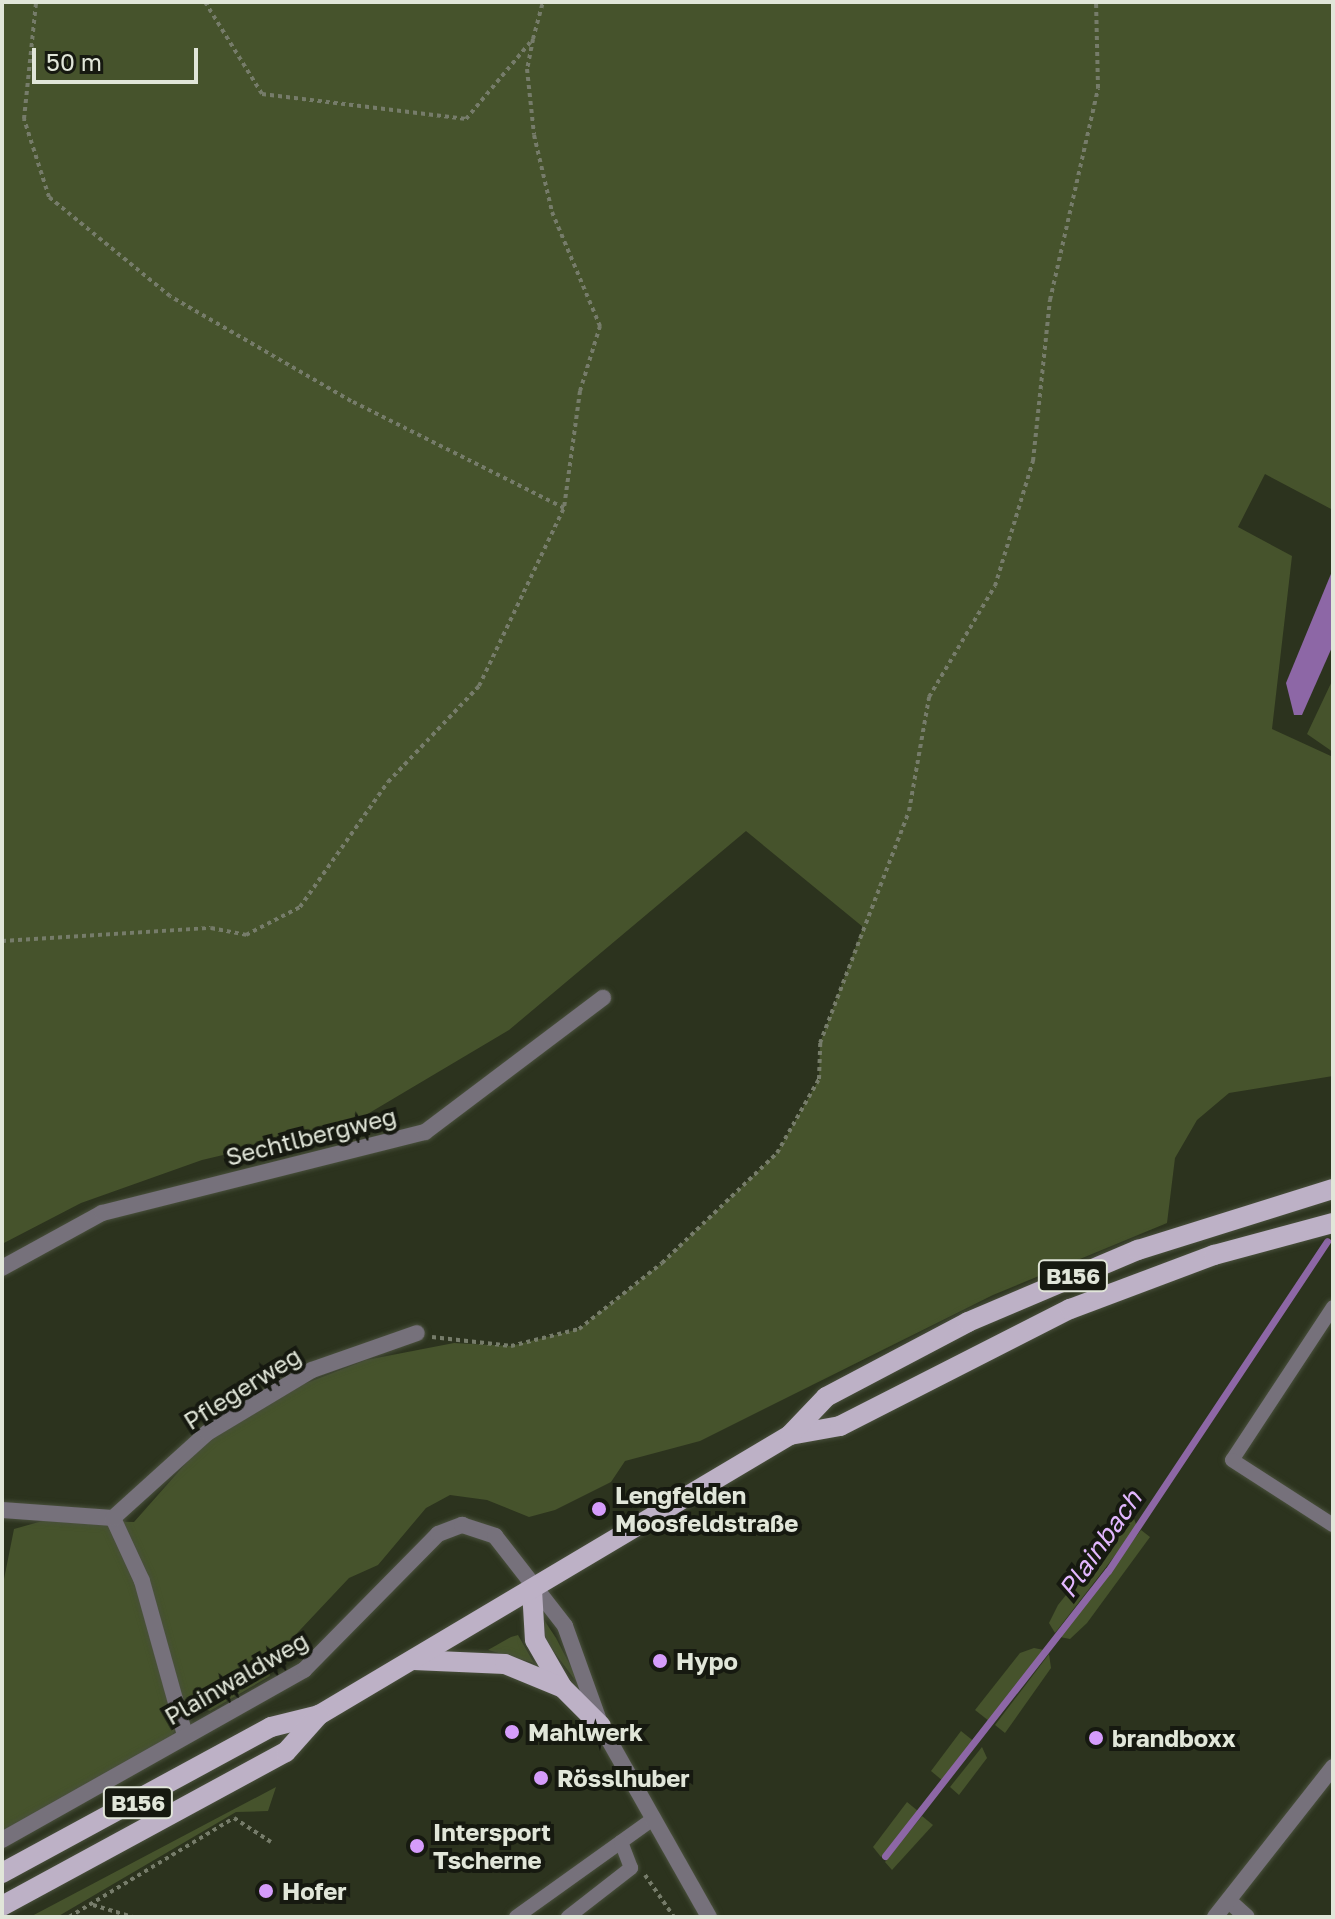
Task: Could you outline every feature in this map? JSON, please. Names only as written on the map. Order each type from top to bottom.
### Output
[{"type":"main road","name":"B156","points":[[2,1873],[271,1727],[319,1715],[790,1435],[826,1397],[1048,1286],[1333,1189]]},
{"type":"main road","name":"B156","points":[[790,1435],[840,1426],[1070,1309],[1214,1255],[1333,1223]]},
{"type":"main road","points":[[532,1590],[535,1640],[562,1687],[601,1726]]},
{"type":"main road","points":[[414,1660],[505,1664],[562,1687]]},
{"type":"main road","name":"B156","points":[[2,1906],[286,1752],[319,1715]]},
{"type":"street","name":"Sechtlbergweg","points":[[2,1268],[102,1213],[425,1132],[603,998]]},
{"type":"street","name":"Pflegerweg","points":[[113,1518],[207,1433],[312,1370],[417,1333]]},
{"type":"street","points":[[2,1510],[113,1518],[142,1581],[185,1735]]},
{"type":"street","name":"Plainwaldweg","points":[[2,1840],[332,1649],[438,1534],[462,1525],[482,1529],[504,1546],[532,1590],[565,1626],[591,1681],[601,1726],[709,1917]]},
{"type":"street","points":[[1215,1917],[1333,1767]]},
{"type":"street","points":[[1229,1901],[1247,1917]]},
{"type":"lane","points":[[1333,1307],[1232,1460],[1333,1525]]},
{"type":"lane","points":[[516,1917],[653,1819]]},
{"type":"lane","points":[[568,1917],[605,1891],[633,1857],[621,1842]]},
{"type":"path","points":[[36,2],[24,119],[49,197],[170,296],[351,401],[564,508]]},
{"type":"path","points":[[205,2],[262,94],[466,119],[533,39]]},
{"type":"path","points":[[2,941],[211,928],[246,935],[300,907],[388,782],[479,686],[564,508],[580,391],[600,326],[541,166],[527,69],[543,2]]},
{"type":"path","points":[[417,1333],[511,1346],[579,1329],[662,1263],[777,1153],[819,1079],[820,1043],[909,811],[929,697],[995,586],[1033,461],[1050,300],[1098,88],[1096,2]]},
{"type":"path","points":[[69,1917],[234,1818],[271,1842]]},
{"type":"path","points":[[633,1857],[674,1917]]},
{"type":"path","points":[[91,1905],[133,1917]]},
{"type":"green space","points":[[2,2],[1333,2],[1333,510],[1265,474],[1238,527],[1292,556],[1272,729],[1333,757],[1333,1076],[1229,1093],[1197,1120],[1175,1158],[1167,1223],[993,1295],[700,1441],[625,1461],[611,1482],[555,1510],[529,1517],[487,1500],[450,1495],[426,1508],[378,1565],[349,1578],[268,1664],[270,1676],[210,1711],[185,1701],[171,1740],[2,1837],[2,1589],[14,1529],[46,1520],[134,1522],[203,1444],[286,1391],[366,1360],[454,1343],[511,1346],[579,1329],[662,1263],[777,1153],[819,1079],[820,1043],[863,927],[746,831],[509,1030],[349,1125],[202,1160],[81,1203],[2,1244]]},
{"type":"green space","points":[[1333,679],[1333,752],[1307,734]]},
{"type":"green space","points":[[1132,1513],[1137,1527],[1055,1633],[1049,1623],[1058,1605]]},
{"type":"green space","points":[[1141,1530],[1150,1537],[1087,1623],[1070,1639],[1060,1637]]},
{"type":"green space","points":[[544,1620],[556,1638],[584,1692],[545,1640]]},
{"type":"green space","points":[[518,1635],[534,1663],[488,1650],[511,1637]]},
{"type":"green space","points":[[1034,1648],[1044,1650],[989,1721],[975,1710],[1020,1653]]},
{"type":"green space","points":[[1049,1654],[1051,1668],[1005,1733],[995,1725]]},
{"type":"green space","points":[[961,1731],[976,1743],[943,1781],[931,1771]]},
{"type":"green space","points":[[982,1747],[987,1758],[959,1795],[950,1787]]},
{"type":"green space","points":[[276,1787],[268,1811],[236,1812],[57,1917],[30,1917]]},
{"type":"green space","points":[[907,1802],[918,1811],[881,1857],[873,1847]]},
{"type":"green space","points":[[922,1816],[933,1825],[892,1870],[885,1862]]},
{"type":"shaded area","points":[[1333,569],[1333,645],[1302,715],[1294,715],[1286,683]]},
{"type":"waterway","name":"Plainbach","points":[[885,1856],[1108,1571],[1327,1241]]},
{"type":"place","name":"Lengfelden Moosfeldstraße","points":[[599,1509]]},
{"type":"place","name":"Hypo","points":[[660,1661]]},
{"type":"place","name":"Mahlwerk","points":[[512,1732]]},
{"type":"place","name":"brandboxx","points":[[1096,1738]]},
{"type":"place","name":"Rösslhuber","points":[[541,1778]]},
{"type":"place","name":"Intersport Tscherne","points":[[417,1846]]},
{"type":"place","name":"Hofer","points":[[266,1891]]}]
